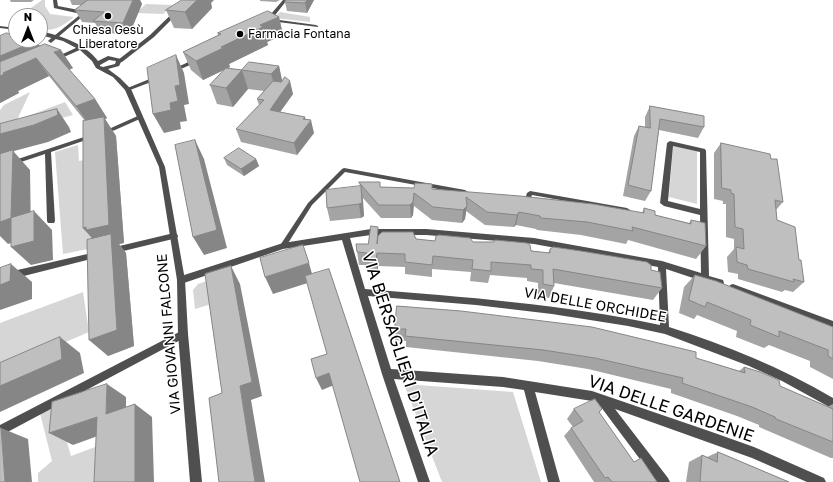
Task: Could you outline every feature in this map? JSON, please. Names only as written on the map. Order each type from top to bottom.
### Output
[{"type":"street","points":[[54,0],[56,7],[85,13]]},
{"type":"street","points":[[53,39],[100,0]]},
{"type":"street","points":[[103,69],[131,53],[152,36],[189,0]]},
{"type":"street","points":[[260,26],[269,20],[285,0]]},
{"type":"street","points":[[269,20],[316,26]]},
{"type":"street","points":[[48,37],[87,52],[94,57],[108,58],[117,62]]},
{"type":"street","points":[[48,38],[53,39]]},
{"type":"street","points":[[46,63],[77,49]]},
{"type":"street","name":"VIA GIOVANNI FALCONE","points":[[94,57],[98,67],[116,76],[128,89],[162,167],[181,280],[183,334],[196,482]]},
{"type":"street","points":[[97,64],[108,58]]},
{"type":"street","points":[[167,74],[202,58]]},
{"type":"street","points":[[116,76],[117,62]]},
{"type":"street","points":[[128,89],[160,77]]},
{"type":"street","points":[[0,167],[113,129],[140,117]]},
{"type":"street","points":[[704,213],[664,203],[670,143],[703,151],[704,213],[705,277]]},
{"type":"street","points":[[48,151],[51,221]]},
{"type":"street","points":[[181,280],[283,246],[371,232],[426,232],[526,240],[662,264],[705,277],[833,325]]},
{"type":"street","points":[[0,278],[174,236]]},
{"type":"street","name":"VIA BERSAGLIERI D'ITALIA","points":[[345,236],[387,374],[424,482]]},
{"type":"street","points":[[662,264],[665,330]]},
{"type":"street","name":"VIA DELLE ORCHIDEE","points":[[362,292],[477,301],[597,317],[665,330],[740,356],[807,388],[833,404]]},
{"type":"street","points":[[0,431],[183,334]]},
{"type":"street","name":"VIA DELLE GARDENIE","points":[[387,374],[528,385],[602,400],[717,439],[820,482]]},
{"type":"street","points":[[528,385],[554,482]]},
{"type":"street","points":[[602,400],[664,482]]},
{"type":"lane","points":[[283,246],[310,204],[344,170],[475,194]]},
{"type":"lane","points":[[520,201],[528,202],[530,193],[627,210]]},
{"type":"shaded area","points":[[42,0],[45,0],[46,8],[31,8]]},
{"type":"shaded area","points":[[146,4],[173,5],[163,14],[136,13]]},
{"type":"shaded area","points":[[48,11],[50,14],[74,17],[58,28],[48,30]]},
{"type":"shaded area","points":[[280,12],[310,17],[310,22],[275,18]]},
{"type":"shaded area","points":[[30,92],[17,120],[65,102],[73,115],[0,134],[0,110],[4,105]]},
{"type":"shaded area","points":[[78,145],[79,161],[91,159],[93,248],[63,254],[55,152]]},
{"type":"shaded area","points":[[673,146],[697,151],[697,204],[669,197]]},
{"type":"shaded area","points":[[227,274],[218,302],[195,309],[193,290],[198,284]]},
{"type":"shaded area","points":[[83,292],[89,332],[0,370],[0,323]]},
{"type":"shaded area","points":[[404,384],[513,392],[541,482],[442,482]]},
{"type":"shaded area","points":[[56,405],[71,456],[106,443],[104,482],[38,482],[38,473],[52,461],[40,413]]},
{"type":"building","points":[[88,0],[133,0],[123,23],[93,21],[104,12],[75,10]]},
{"type":"building","points":[[182,0],[197,0],[185,12],[166,10]]},
{"type":"building","points":[[286,0],[307,0],[305,3],[285,2]]},
{"type":"building","points":[[268,11],[279,17],[260,25],[263,27],[221,47],[223,48],[196,61],[183,52],[221,34],[218,33]]},
{"type":"building","points":[[8,33],[8,48],[19,48],[0,56],[0,36]]},
{"type":"building","points":[[48,45],[61,50],[54,52],[95,99],[76,106],[36,58],[3,73],[5,74],[0,76],[0,62],[35,48],[48,48]]},
{"type":"building","points":[[176,55],[180,85],[175,86],[178,101],[170,103],[171,110],[153,114],[147,68]]},
{"type":"building","points":[[249,62],[279,66],[271,74],[242,70]]},
{"type":"building","points":[[226,68],[242,70],[226,88],[210,85]]},
{"type":"building","points":[[285,77],[290,81],[270,110],[305,117],[303,119],[311,120],[294,143],[236,129],[264,100],[257,99],[273,81],[281,82]]},
{"type":"building","points":[[650,106],[704,116],[704,127],[660,119],[651,191],[628,185],[639,126],[650,128]]},
{"type":"building","points":[[57,109],[58,115],[34,125],[0,134],[0,124]]},
{"type":"building","points":[[104,117],[109,225],[86,230],[86,227],[83,228],[83,121]]},
{"type":"building","points":[[195,140],[217,230],[193,237],[175,145]]},
{"type":"building","points":[[721,143],[770,154],[771,159],[777,159],[783,202],[775,200],[777,220],[795,227],[799,260],[801,260],[804,282],[793,279],[794,282],[748,269],[747,265],[737,262],[736,247],[744,249],[743,229],[735,227],[734,194],[731,193],[731,190],[722,188]]},
{"type":"building","points":[[239,148],[256,159],[241,169],[224,158]]},
{"type":"building","points":[[13,150],[11,218],[0,222],[0,154]]},
{"type":"building","points":[[359,182],[380,182],[380,187],[414,188],[415,183],[432,184],[432,189],[593,204],[644,213],[644,208],[655,211],[655,215],[691,224],[691,220],[705,223],[706,246],[632,227],[633,231],[587,222],[541,218],[540,216],[519,212],[517,215],[487,212],[466,197],[467,206],[463,210],[433,207],[414,193],[413,202],[410,205],[379,205]]},
{"type":"building","points":[[361,186],[362,203],[327,208],[326,190]]},
{"type":"building","points":[[34,211],[34,241],[11,247],[11,218]]},
{"type":"building","points":[[371,226],[378,227],[377,244],[378,236],[382,232],[413,232],[416,239],[435,241],[436,236],[439,235],[470,238],[473,242],[494,242],[495,240],[527,243],[530,245],[531,251],[550,253],[550,249],[553,247],[647,262],[651,265],[651,270],[660,272],[662,288],[553,269],[554,286],[543,284],[543,270],[531,269],[531,265],[491,262],[491,271],[472,269],[473,260],[433,256],[432,265],[405,262],[405,254],[377,253],[376,260],[366,260],[367,253],[357,252],[356,244],[368,244]]},
{"type":"building","points":[[111,234],[117,330],[89,340],[87,240]]},
{"type":"building","points":[[303,245],[309,263],[265,277],[260,258]]},
{"type":"building","points":[[11,264],[10,281],[0,285],[0,268]]},
{"type":"building","points":[[231,266],[252,382],[240,386],[255,482],[219,482],[209,398],[222,393],[205,274]]},
{"type":"building","points":[[329,269],[400,482],[360,482],[329,373],[316,378],[311,359],[327,354],[305,276]]},
{"type":"building","points":[[695,275],[716,281],[833,327],[833,359],[828,356],[828,350],[779,331],[779,337],[750,325],[751,320],[707,302],[705,307],[689,300]]},
{"type":"building","points":[[397,306],[461,311],[592,327],[696,352],[696,358],[745,373],[744,367],[760,372],[779,380],[780,386],[833,409],[833,442],[776,419],[775,417],[752,407],[682,383],[683,378],[595,358],[543,350],[405,336],[406,329],[395,329]]},
{"type":"building","points":[[60,337],[62,359],[0,386],[0,363]]},
{"type":"building","points":[[107,384],[106,414],[135,404],[135,482],[94,482],[97,417],[49,433],[52,402]]},
{"type":"building","points":[[595,399],[602,409],[599,412],[634,462],[641,458],[657,482],[612,482],[608,477],[605,478],[571,428],[583,421],[574,409]]},
{"type":"building","points":[[1,428],[5,482],[0,482]]},
{"type":"building","points":[[718,452],[789,482],[700,482],[702,455],[717,462]]},
{"type":"place","name":"Chiesa Gesù Liberatore","points":[[108,16]]},
{"type":"place","name":"Farmacia Fontana","points":[[240,34]]}]
